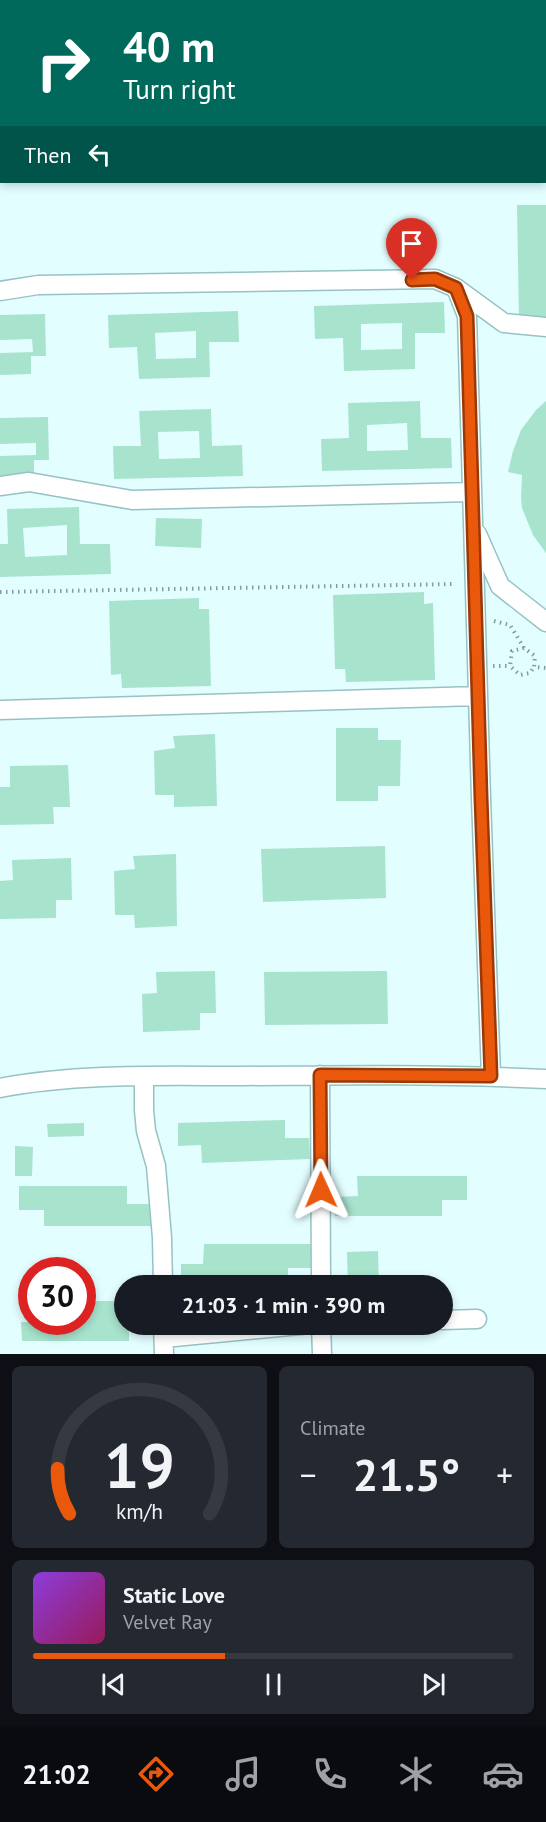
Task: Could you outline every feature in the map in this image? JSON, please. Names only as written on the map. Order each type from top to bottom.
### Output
[{"type":"street","points":[[0,291],[38,285],[435,279],[456,288],[504,323],[546,327]]},
{"type":"street","points":[[456,288],[467,316],[491,1076]]},
{"type":"street","points":[[0,486],[29,482],[132,500],[472,492]]},
{"type":"street","points":[[473,526],[500,586],[546,622]]},
{"type":"street","points":[[0,710],[478,696]]},
{"type":"street","points":[[320,1075],[321,1275]]},
{"type":"street","points":[[0,1088],[37,1080],[144,1077],[320,1075],[546,1078]]},
{"type":"street","points":[[144,1077],[146,1131],[156,1166],[163,1275]]},
{"type":"street","points":[[453,1320],[477,1319]]},
{"type":"street","points":[[164,1339],[203,1335]]},
{"type":"street","points":[[321,1335],[322,1354]]},
{"type":"path","points":[[0,592],[475,584]]},
{"type":"path","points":[[476,616],[510,625],[524,648],[535,656],[534,666],[530,673],[520,675],[510,666],[512,651],[524,648]]},
{"type":"path","points":[[534,666],[546,668]]},
{"type":"building","points":[[517,205],[546,205],[546,320],[519,321]]},
{"type":"building","points":[[444,302],[445,333],[415,333],[415,369],[344,371],[343,338],[315,339],[314,306]],"holes":[[[402,323],[402,349],[361,350],[361,324]]]},
{"type":"building","points":[[238,311],[239,342],[209,342],[210,377],[139,379],[137,347],[109,348],[108,315]],"holes":[[[196,331],[196,358],[156,359],[155,333]]]},
{"type":"building","points":[[45,314],[46,356],[31,356],[31,374],[0,375],[0,353],[33,352],[32,339],[0,340],[0,315]]},
{"type":"building","points":[[420,401],[421,438],[451,438],[452,468],[322,471],[321,439],[349,438],[348,403]],"holes":[[[407,423],[408,450],[367,451],[367,425]]]},
{"type":"building","points":[[546,401],[546,553],[533,535],[522,508],[522,475],[508,472],[521,430]]},
{"type":"building","points":[[211,409],[212,446],[242,445],[243,476],[114,479],[113,446],[141,446],[139,411]],"holes":[[[199,431],[200,458],[159,459],[158,432]]]},
{"type":"building","points":[[48,417],[49,460],[34,460],[34,478],[0,479],[0,456],[36,455],[36,443],[0,444],[0,418]]},
{"type":"building","points":[[79,507],[80,544],[110,544],[111,574],[0,577],[0,544],[8,544],[7,509]],"holes":[[[67,525],[67,555],[25,557],[23,528]]]},
{"type":"building","points":[[156,518],[202,519],[201,548],[155,546]]},
{"type":"building","points":[[424,592],[424,604],[433,603],[435,680],[346,682],[345,669],[335,669],[333,595]]},
{"type":"building","points":[[199,598],[199,609],[209,609],[211,686],[122,688],[121,674],[111,675],[109,601]]},
{"type":"building","points":[[336,728],[378,728],[378,740],[401,740],[400,786],[378,786],[378,801],[336,801]]},
{"type":"building","points":[[215,734],[217,806],[174,807],[174,795],[155,795],[154,751],[175,748],[173,736]]},
{"type":"building","points":[[68,765],[70,807],[53,807],[54,824],[0,825],[0,787],[10,787],[10,766]]},
{"type":"building","points":[[385,846],[386,898],[263,902],[261,849]]},
{"type":"building","points":[[176,854],[177,926],[135,928],[134,915],[115,915],[114,871],[135,869],[133,856]]},
{"type":"building","points":[[71,858],[72,900],[56,900],[56,918],[0,919],[0,881],[13,880],[12,860]]},
{"type":"building","points":[[215,971],[216,1013],[200,1013],[200,1030],[143,1032],[142,994],[157,993],[156,972]]},
{"type":"building","points":[[387,971],[388,1024],[265,1025],[264,972]]},
{"type":"building","points":[[285,1120],[285,1138],[309,1138],[310,1159],[202,1163],[201,1145],[178,1146],[178,1123]]},
{"type":"building","points":[[84,1123],[84,1136],[48,1137],[47,1124]]},
{"type":"building","points":[[15,1146],[33,1147],[32,1176],[15,1176]]},
{"type":"building","points":[[357,1176],[467,1176],[467,1200],[442,1200],[442,1216],[335,1216],[335,1197],[358,1196]]},
{"type":"building","points":[[19,1186],[127,1186],[127,1204],[152,1204],[152,1226],[44,1226],[44,1210],[19,1210]]},
{"type":"building","points":[[204,1244],[313,1244],[314,1268],[288,1268],[288,1275],[181,1275],[181,1264],[203,1264]]},
{"type":"building","points":[[378,1251],[379,1275],[348,1275],[347,1252]]},
{"type":"building","points":[[96,1301],[114,1301],[114,1335],[129,1335],[129,1341],[22,1341],[22,1335],[96,1335]]},
{"type":"route","points":[[321,1190],[320,1075],[491,1076],[467,316],[456,288],[435,279],[412,280]]}]
